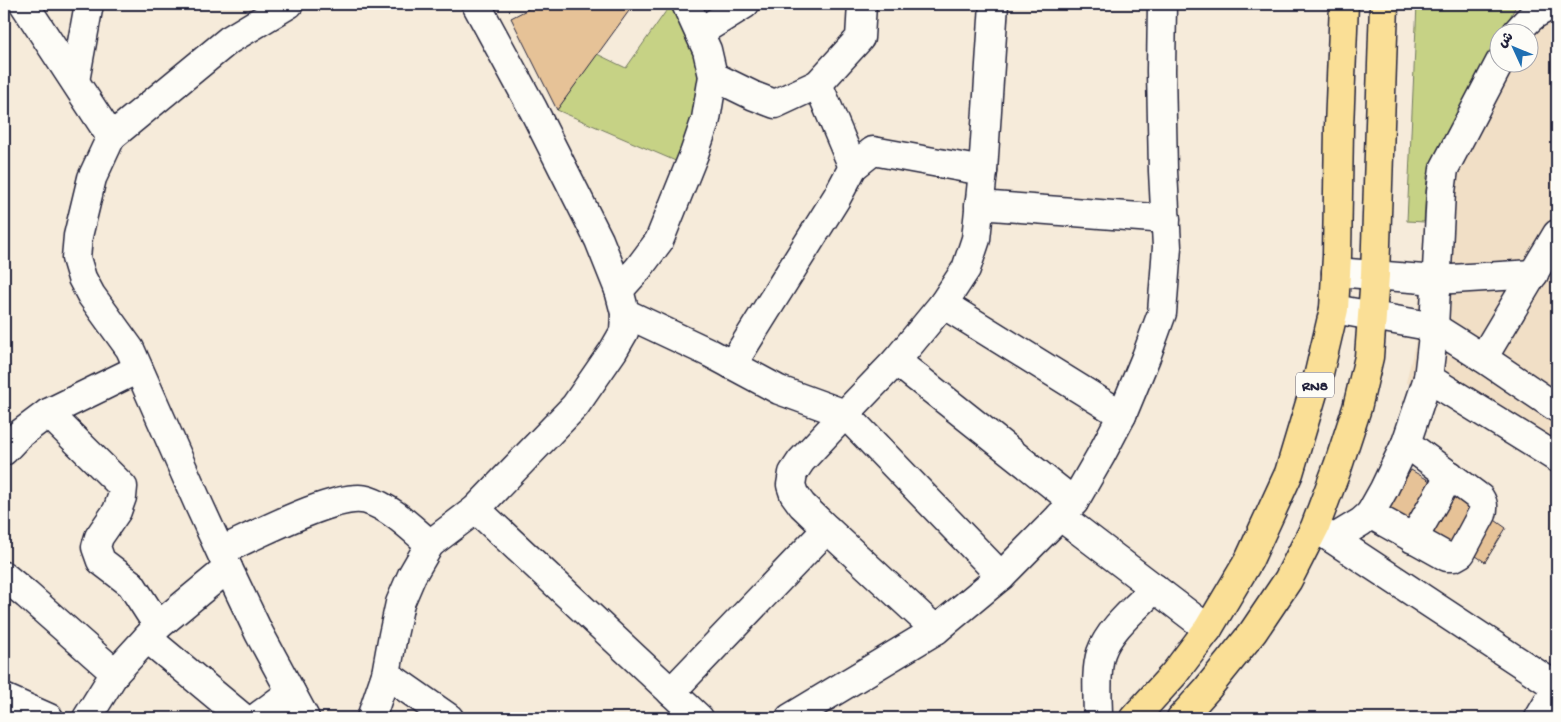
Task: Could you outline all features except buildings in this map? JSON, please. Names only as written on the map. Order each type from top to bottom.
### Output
[{"type":"main road","name":"RN8","points":[[1138,717],[1208,629],[1249,560],[1289,473],[1319,373],[1334,309],[1344,4]]},
{"type":"main road","points":[[1181,718],[1253,632],[1288,580],[1324,533],[1338,466],[1358,408],[1369,357],[1375,275],[1384,4]]},
{"type":"street","points":[[24,4],[111,137]]},
{"type":"street","points":[[75,81],[89,4]]},
{"type":"street","points":[[289,4],[229,40],[173,88],[111,137],[92,178],[78,236],[76,258],[82,278],[91,295],[130,349],[259,633],[305,718]]},
{"type":"street","points":[[371,718],[386,674],[392,635],[400,603],[412,575],[430,544],[476,509],[575,406],[624,332],[622,301],[599,240],[533,109],[476,4]]},
{"type":"street","points":[[622,301],[638,268],[659,241],[706,119],[713,76],[707,50],[686,4]]},
{"type":"street","points":[[700,32],[746,4]]},
{"type":"street","points":[[713,76],[775,104],[818,84],[860,38],[862,4]]},
{"type":"street","points":[[936,630],[802,504],[794,494],[791,485],[793,473],[801,461],[896,361],[943,304],[966,269],[976,239],[994,4]]},
{"type":"street","points":[[790,718],[936,630],[1001,576],[1067,509],[1101,455],[1122,415],[1162,313],[1167,248],[1161,81],[1162,4]]},
{"type":"street","points":[[1526,22],[1537,12],[1556,4]]},
{"type":"street","points":[[1324,533],[1361,522],[1370,514],[1381,496],[1406,443],[1428,378],[1434,327],[1440,192],[1444,169],[1495,72]]},
{"type":"street","points":[[818,84],[853,168]]},
{"type":"street","points":[[732,365],[837,197],[853,168],[873,151],[982,171]]},
{"type":"street","points":[[979,205],[1166,220]]},
{"type":"street","points":[[1483,358],[1557,234]]},
{"type":"street","points":[[1336,272],[1436,280],[1534,274]]},
{"type":"street","points":[[622,301],[710,353],[779,390],[845,414],[1001,576]]},
{"type":"street","points":[[943,304],[1122,415]]},
{"type":"street","points":[[1334,309],[1434,327],[1557,408]]},
{"type":"street","points":[[896,361],[1155,588],[1208,629]]},
{"type":"street","points":[[4,451],[20,434],[48,413],[138,368]]},
{"type":"street","points":[[1428,378],[1557,458]]},
{"type":"street","points":[[48,413],[123,487],[117,511],[99,537],[96,548],[101,561],[131,584],[152,632],[243,718]]},
{"type":"street","points":[[1370,514],[1447,557],[1454,557],[1461,553],[1482,514],[1483,503],[1480,498],[1406,443]]},
{"type":"street","points":[[1413,539],[1450,475]]},
{"type":"street","points":[[87,718],[115,673],[152,632],[225,560],[304,512],[344,500],[365,499],[392,512],[430,544]]},
{"type":"street","points":[[476,509],[699,718]]},
{"type":"street","points":[[671,692],[827,529]]},
{"type":"street","points":[[1324,533],[1550,683],[1555,691],[1538,718]]},
{"type":"street","points":[[4,576],[115,673]]},
{"type":"street","points":[[1098,718],[1101,652],[1113,632],[1155,588]]},
{"type":"street","points":[[386,674],[449,718]]},
{"type":"street","points":[[256,718],[291,692]]},
{"type":"street","points":[[4,698],[49,718]]},
{"type":"shaded area","points":[[1517,4],[1557,4],[1557,473],[1406,382],[1416,340],[1427,176],[1488,59],[1488,72],[1538,72],[1538,22],[1507,22]]},
{"type":"green space","points":[[671,4],[677,4],[700,56],[700,88],[678,162],[557,110],[597,54],[626,68]]},
{"type":"green space","points":[[1417,4],[1517,4],[1507,22],[1488,22],[1488,59],[1427,176],[1424,222],[1407,221]]}]
